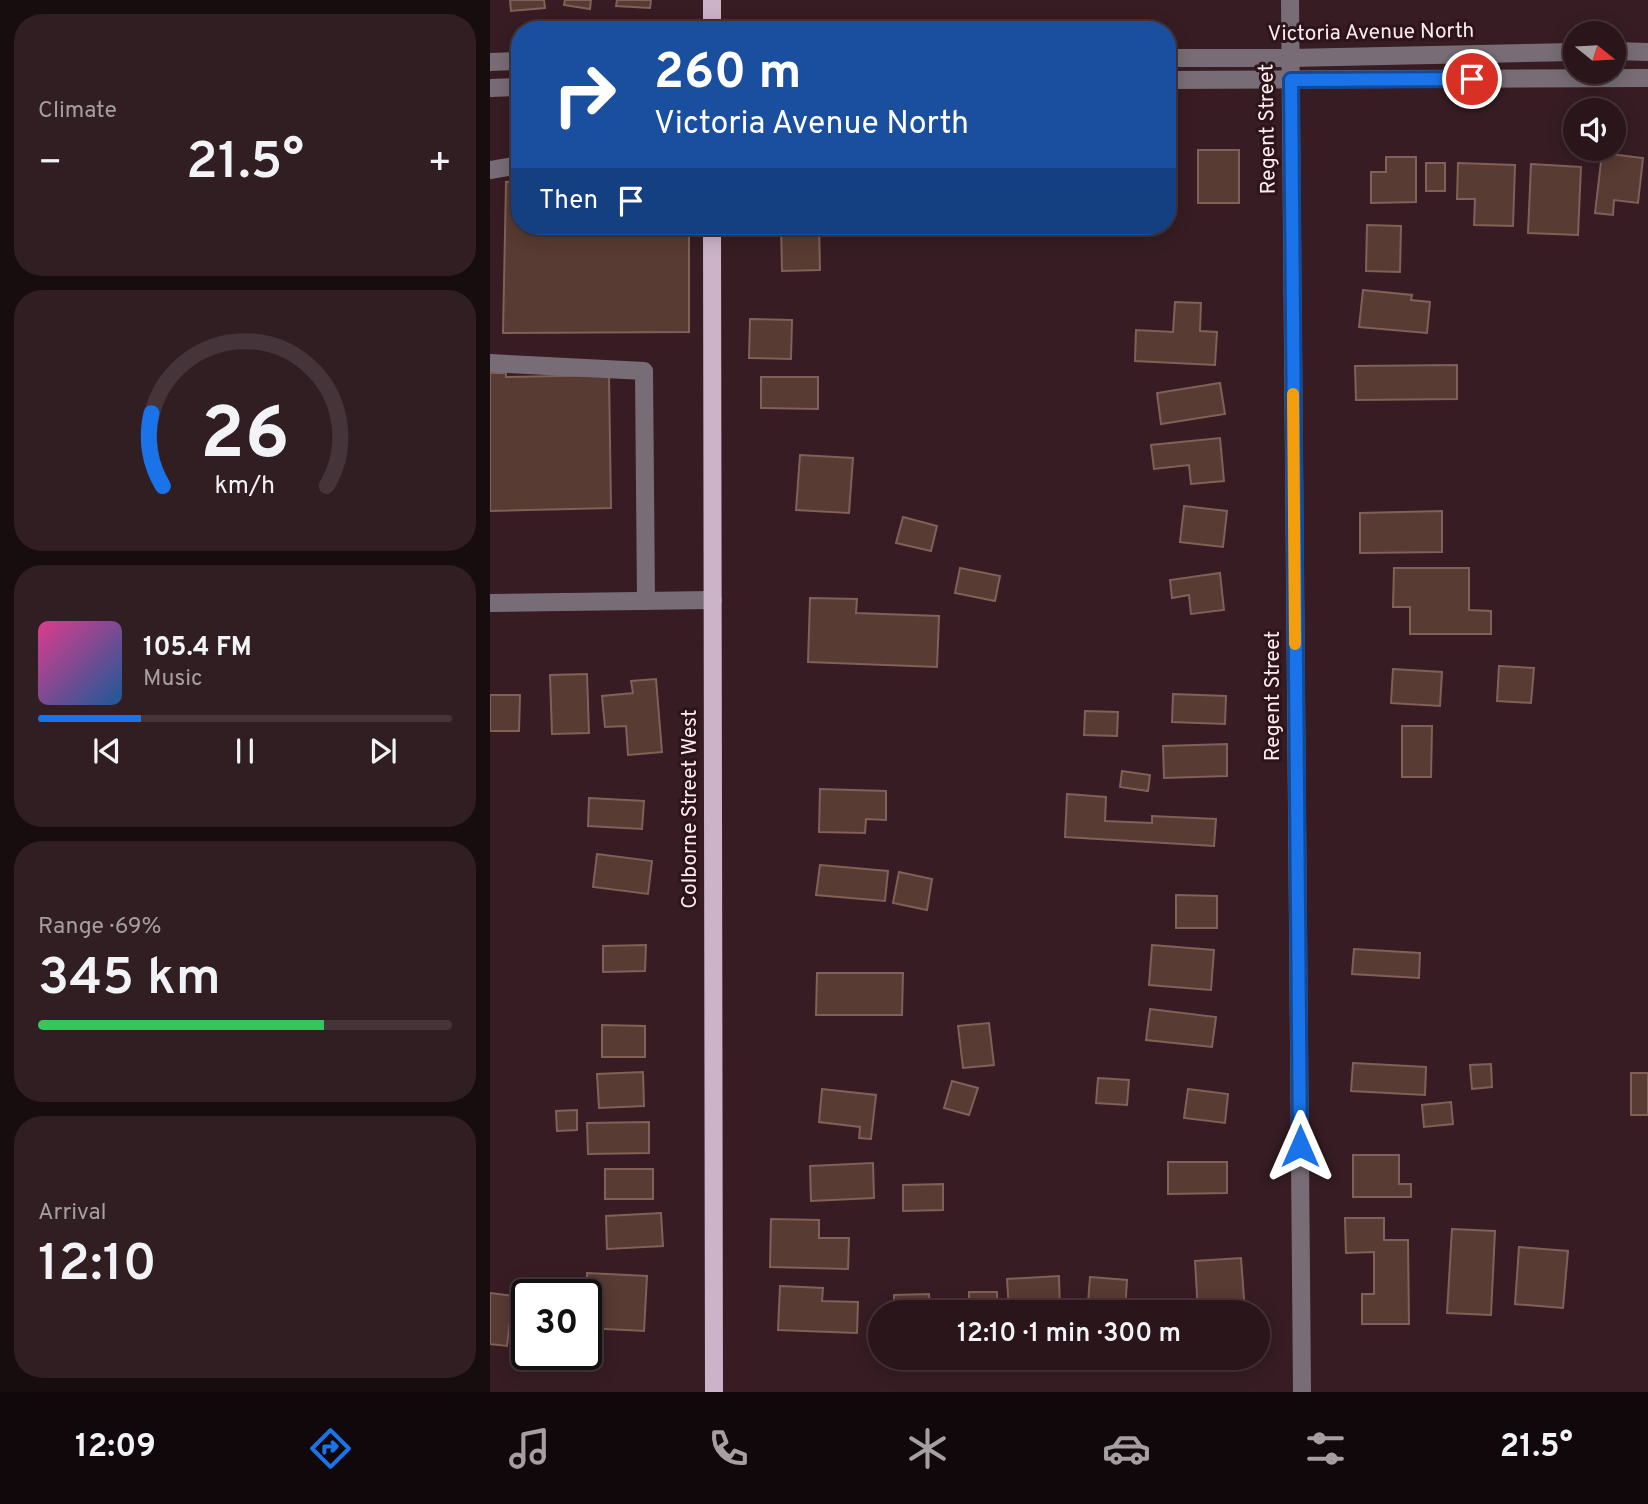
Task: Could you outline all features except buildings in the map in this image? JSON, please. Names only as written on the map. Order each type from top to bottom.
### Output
[{"type":"main road","points":[[712,0],[712,21]]},
{"type":"main road","name":"Colborne Street West","points":[[712,235],[714,1392]]},
{"type":"street","name":"Regent Street","points":[[1290,0],[1302,1392]]},
{"type":"street","points":[[1626,51],[1648,52]]},
{"type":"street","name":"Victoria Avenue North","points":[[1176,58],[1563,52]]},
{"type":"street","points":[[490,62],[511,61]]},
{"type":"street","points":[[1176,80],[1563,76]]},
{"type":"street","points":[[1626,77],[1648,78]]},
{"type":"street","points":[[490,88],[511,87]]},
{"type":"street","points":[[490,170],[511,166]]},
{"type":"street","points":[[490,363],[644,371],[646,601]]},
{"type":"street","points":[[490,603],[713,600]]},
{"type":"slow traffic","points":[[1293,394],[1295,644]]},
{"type":"route","points":[[1300,1146],[1291,80],[1472,79]]}]
